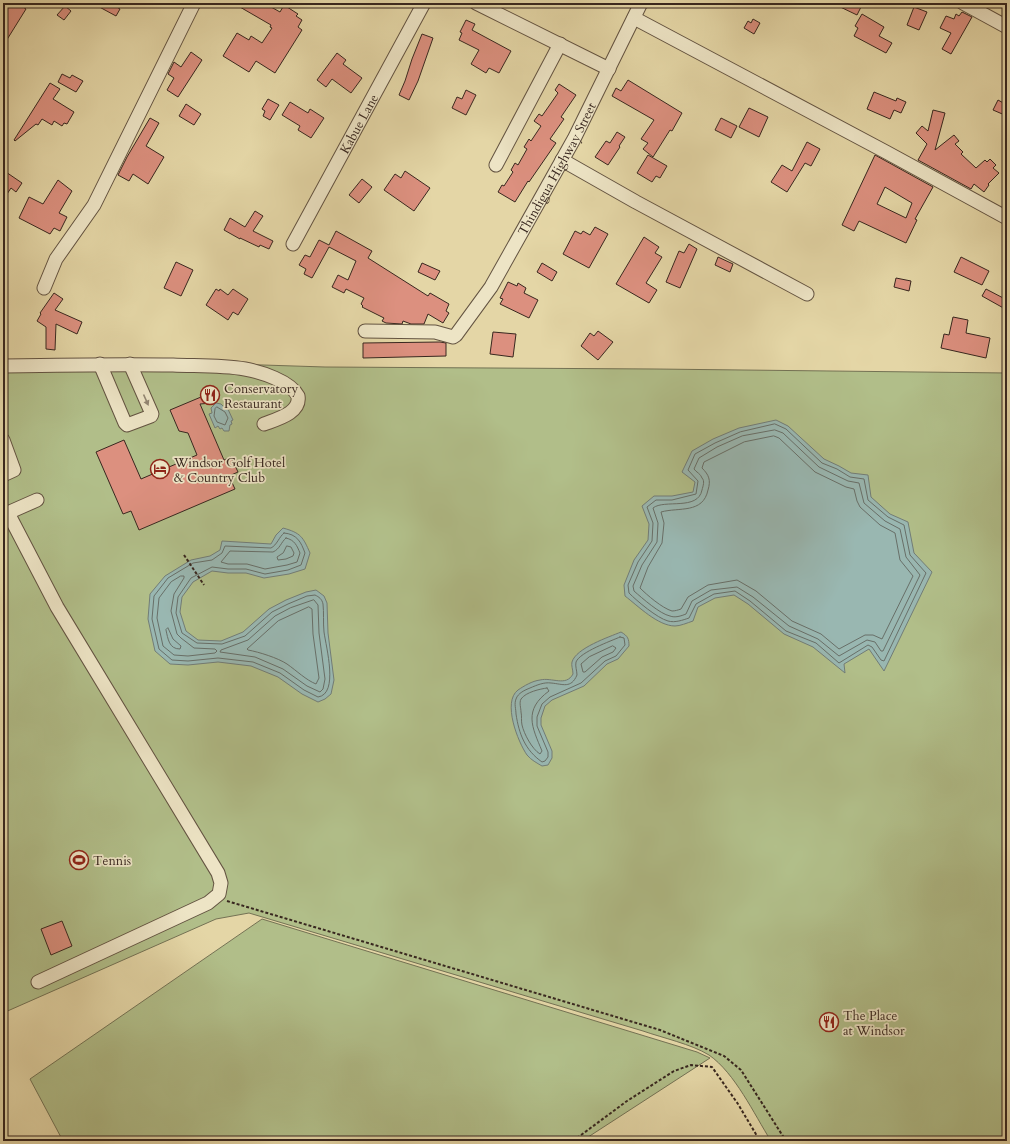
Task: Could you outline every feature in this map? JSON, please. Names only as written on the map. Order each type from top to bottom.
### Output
[{"type":"street","points":[[44,288],[56,259],[94,205],[194,3]]},
{"type":"street","name":"Kabue Lane","points":[[293,244],[424,3]]},
{"type":"street","points":[[476,3],[610,69]]},
{"type":"street","name":"Thindigua Highway Street","points":[[365,331],[435,332],[452,337],[462,328],[491,287],[562,160],[610,69],[641,3]]},
{"type":"street","points":[[963,3],[1007,27]]},
{"type":"street","points":[[634,18],[1007,218]]},
{"type":"street","points":[[496,165],[560,44]]},
{"type":"street","points":[[562,160],[636,202],[807,294]]},
{"type":"street","points":[[100,364],[127,425],[151,416],[152,414],[130,364]]},
{"type":"street","points":[[3,366],[130,364],[230,368],[260,373],[294,390],[299,401],[292,411],[264,424]]},
{"type":"street","points":[[3,440],[14,470],[3,475]]},
{"type":"street","points":[[37,500],[6,514],[57,607],[218,874],[221,884],[219,894],[208,903],[38,982]]},
{"type":"path","points":[[184,555],[204,585]]},
{"type":"path","points":[[214,897],[660,1030],[724,1056],[741,1070],[786,1141]]},
{"type":"path","points":[[573,1141],[627,1101],[674,1071],[691,1065],[712,1067],[738,1104],[760,1141]]},
{"type":"green space","points":[[3,360],[139,361],[325,367],[1007,373],[1007,1141],[771,1141],[736,1083],[718,1063],[702,1051],[643,1031],[249,913],[216,919],[3,1013]]},
{"type":"green space","points":[[262,919],[697,1052],[710,1058],[582,1141],[63,1141],[30,1079]]},
{"type":"water","points":[[216,403],[221,404],[225,408],[227,407],[233,420],[231,421],[232,424],[230,425],[229,431],[224,431],[218,426],[215,428],[209,414],[212,413],[211,408]]},
{"type":"water","points":[[776,420],[788,426],[824,459],[851,473],[868,475],[871,497],[890,514],[908,522],[914,553],[932,572],[884,671],[869,649],[844,664],[845,673],[813,647],[784,634],[748,604],[734,595],[715,598],[698,607],[693,621],[675,626],[662,623],[655,619],[625,596],[624,585],[634,560],[648,540],[649,524],[642,506],[654,496],[672,496],[693,492],[695,482],[682,472],[692,451],[713,439],[739,428]]},
{"type":"water","points":[[283,528],[298,534],[303,539],[310,553],[305,569],[289,574],[264,578],[246,573],[212,571],[193,582],[182,597],[180,612],[186,631],[198,640],[221,641],[243,632],[269,609],[286,600],[306,592],[316,590],[324,596],[327,603],[328,633],[334,680],[331,694],[318,702],[302,694],[278,677],[251,666],[218,662],[188,665],[170,664],[155,651],[148,619],[150,594],[165,576],[191,560],[210,556],[220,550],[222,541],[271,544],[276,535]]},
{"type":"water","points":[[621,632],[628,638],[629,646],[618,659],[607,664],[584,686],[552,700],[545,706],[541,718],[541,725],[552,751],[552,758],[548,765],[542,766],[534,761],[523,749],[516,732],[511,712],[513,696],[525,685],[534,681],[545,679],[558,681],[567,680],[573,674],[572,662],[580,652],[601,640]]},
{"type":"building","points":[[3,3],[11,6],[13,3],[17,3],[26,9],[3,46]]},
{"type":"building","points":[[92,3],[110,3],[120,9],[116,16]]},
{"type":"building","points":[[233,3],[264,3],[280,12],[284,5],[298,14],[296,16],[302,20],[298,27],[302,30],[275,73],[256,61],[249,72],[223,56],[237,33],[249,40],[251,36],[262,43],[272,28],[270,27],[271,25]]},
{"type":"building","points":[[832,3],[863,3],[857,15]]},
{"type":"building","points":[[65,6],[71,11],[64,20],[57,15]]},
{"type":"building","points":[[914,7],[927,12],[919,30],[907,25]]},
{"type":"building","points":[[962,12],[972,17],[951,54],[942,49],[951,33],[940,28],[946,16],[954,19],[956,14],[959,16]]},
{"type":"building","points":[[862,14],[884,27],[879,36],[892,43],[886,53],[854,36],[858,28],[855,26]]},
{"type":"building","points":[[753,19],[760,23],[754,34],[744,28],[748,21],[751,23]]},
{"type":"building","points":[[466,20],[475,24],[472,30],[511,51],[499,73],[489,68],[486,73],[471,64],[479,50],[459,40],[462,33],[460,32]]},
{"type":"building","points":[[422,34],[433,38],[418,81],[409,100],[399,95]]},
{"type":"building","points":[[191,52],[202,60],[178,97],[167,90],[174,78],[168,74],[174,62],[181,67]]},
{"type":"building","points":[[337,53],[346,60],[343,64],[362,78],[351,93],[332,79],[326,87],[317,80]]},
{"type":"building","points":[[62,74],[70,78],[72,75],[83,81],[76,92],[58,82]]},
{"type":"building","points":[[628,80],[682,113],[672,131],[670,130],[653,157],[643,149],[648,143],[641,139],[654,120],[612,96],[616,88],[621,91]]},
{"type":"building","points":[[50,83],[60,89],[53,99],[74,112],[67,124],[64,123],[62,126],[54,121],[52,125],[42,119],[38,125],[36,124],[15,141],[14,140]]},
{"type":"building","points":[[559,84],[576,95],[561,117],[564,119],[550,139],[556,143],[529,182],[528,181],[515,202],[498,192],[513,172],[511,170],[515,163],[518,165],[527,149],[524,147],[529,139],[531,141],[541,126],[534,121],[539,114],[542,116],[558,93],[555,90]]},
{"type":"building","points":[[466,90],[476,95],[466,115],[452,108],[457,97],[462,99]]},
{"type":"building","points":[[874,92],[896,101],[897,98],[906,102],[901,113],[894,110],[890,119],[867,109]]},
{"type":"building","points":[[268,99],[279,105],[270,120],[263,116],[265,111],[262,109]]},
{"type":"building","points":[[998,100],[1007,105],[1007,116],[993,110]]},
{"type":"building","points":[[290,102],[308,113],[310,109],[324,118],[311,138],[298,130],[300,126],[282,115]]},
{"type":"building","points":[[186,104],[201,114],[194,125],[179,116]]},
{"type":"building","points":[[749,108],[768,117],[759,137],[739,127]]},
{"type":"building","points":[[933,110],[945,113],[935,150],[954,135],[959,141],[955,144],[963,152],[961,154],[976,168],[985,160],[987,162],[990,159],[996,165],[993,168],[999,173],[988,184],[989,185],[984,192],[974,184],[971,189],[918,160],[927,144],[916,133],[922,126],[928,131]]},
{"type":"building","points":[[150,118],[159,123],[146,146],[164,157],[148,184],[133,174],[129,181],[118,175]]},
{"type":"building","points":[[721,118],[737,126],[731,138],[715,130]]},
{"type":"building","points":[[617,132],[625,137],[608,165],[595,157],[606,141],[610,143]]},
{"type":"building","points":[[807,142],[820,149],[811,166],[805,163],[787,192],[771,182],[782,165],[792,171]]},
{"type":"building","points":[[648,155],[667,166],[660,178],[656,176],[652,182],[637,173]]},
{"type":"building","points":[[875,155],[933,187],[915,219],[917,220],[906,243],[859,221],[854,231],[842,225]],"holes":[[[885,187],[912,203],[906,218],[877,204]]]},
{"type":"building","points":[[3,170],[22,183],[16,192],[11,188],[3,200]]},
{"type":"building","points":[[405,171],[430,188],[414,211],[384,190],[395,174],[401,178]]},
{"type":"building","points":[[362,179],[372,187],[359,203],[349,195]]},
{"type":"building","points":[[58,180],[72,191],[59,213],[67,217],[60,231],[54,228],[50,234],[19,218],[29,197],[43,204]]},
{"type":"building","points":[[255,211],[263,216],[253,231],[273,241],[269,249],[260,245],[259,247],[240,239],[224,230],[230,218],[245,227]]},
{"type":"building","points":[[595,227],[608,234],[589,268],[563,254],[575,231],[581,234],[583,231],[590,235]]},
{"type":"building","points":[[336,231],[372,251],[368,258],[428,296],[430,293],[449,304],[446,311],[449,313],[443,323],[428,314],[424,324],[411,324],[403,321],[402,324],[386,323],[382,321],[384,318],[362,307],[363,306],[361,304],[364,298],[346,289],[344,293],[332,287],[338,275],[348,280],[356,261],[329,247],[312,278],[304,274],[306,269],[299,265],[305,255],[310,257],[319,240],[329,245]]},
{"type":"building","points":[[644,237],[659,247],[655,253],[662,257],[646,283],[657,290],[649,303],[616,284]]},
{"type":"building","points":[[689,244],[697,249],[680,288],[666,282],[679,251],[684,253]]},
{"type":"building","points":[[718,257],[733,264],[730,272],[715,265]]},
{"type":"building","points":[[961,257],[989,271],[982,285],[954,272]]},
{"type":"building","points":[[176,262],[193,270],[181,296],[164,288]]},
{"type":"building","points":[[422,263],[440,271],[435,280],[418,272]]},
{"type":"building","points":[[542,263],[557,272],[552,281],[537,272]]},
{"type":"building","points":[[896,278],[911,281],[909,291],[894,287]]},
{"type":"building","points":[[508,282],[517,286],[518,283],[526,288],[524,293],[538,300],[529,318],[500,304],[503,299],[500,298]]},
{"type":"building","points":[[216,289],[219,291],[220,289],[228,295],[233,289],[248,299],[238,315],[233,312],[228,320],[206,305]]},
{"type":"building","points":[[986,289],[1007,300],[1007,310],[982,296]]},
{"type":"building","points":[[54,293],[63,299],[55,310],[82,322],[77,334],[56,324],[55,350],[46,349],[46,327],[37,321],[41,314],[40,313]]},
{"type":"building","points":[[953,317],[968,320],[966,333],[990,338],[986,358],[941,348],[944,334],[949,335]]},
{"type":"building","points":[[598,331],[613,342],[598,360],[581,346],[590,333],[594,336]]},
{"type":"building","points":[[493,332],[516,334],[513,357],[490,354]]},
{"type":"building","points":[[363,343],[446,343],[446,356],[363,358]]},
{"type":"building","points":[[209,386],[217,390],[218,398],[212,403],[200,404],[224,460],[231,457],[238,472],[229,476],[235,489],[139,530],[131,511],[123,514],[96,452],[124,440],[141,479],[197,455],[188,433],[179,431],[170,410],[201,397],[204,389]]},
{"type":"building","points":[[62,921],[72,946],[51,955],[41,929]]},
{"type":"place","name":"Conservatory Restaurant","points":[[210,395]]},
{"type":"place","name":"Windsor Golf Hotel & Country Club","points":[[160,469]]},
{"type":"place","name":"Tennis","points":[[79,860]]},
{"type":"place","name":"The Place at Windsor","points":[[829,1022]]}]
